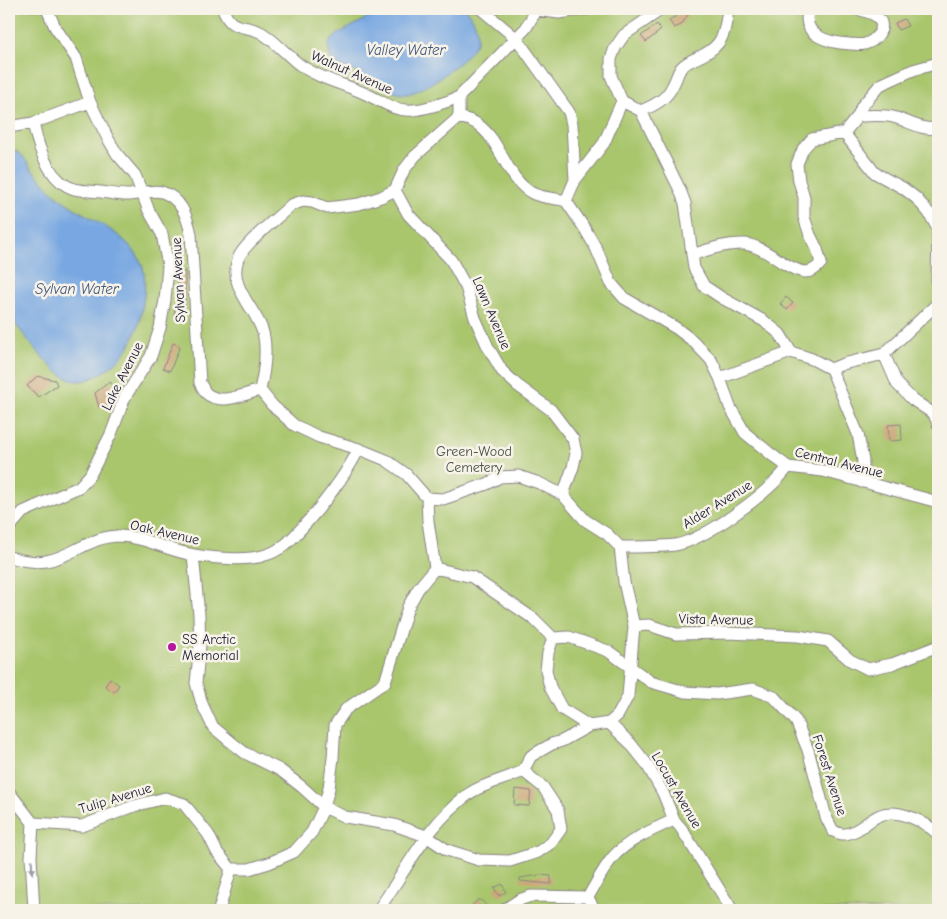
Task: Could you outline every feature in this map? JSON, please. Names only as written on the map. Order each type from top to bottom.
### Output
[{"type":"lane","name":"Lake Avenue","points":[[9,528],[22,512],[41,502],[63,495],[79,487],[90,475],[111,434],[126,397],[151,356],[162,319],[168,266],[162,234],[149,210],[135,174],[117,154],[90,102],[76,58],[55,26],[47,9]]},
{"type":"lane","name":"Walnut Avenue","points":[[223,9],[230,23],[260,32],[298,64],[314,74],[396,108],[411,110],[441,105],[459,98]]},
{"type":"lane","points":[[481,9],[517,38],[569,112],[572,124],[575,180]]},
{"type":"lane","points":[[219,910],[231,869],[256,867],[294,852],[312,832],[324,807],[334,758],[335,725],[346,709],[384,682],[408,607],[418,589],[435,568],[428,521],[427,498],[406,474],[386,460],[359,449],[319,437],[294,425],[272,405],[260,390],[265,366],[264,335],[240,291],[236,271],[238,259],[244,249],[292,205],[298,202],[312,202],[327,208],[359,204],[395,190],[404,170],[415,156],[458,117],[459,98],[526,28],[537,9],[559,13],[588,9]]},
{"type":"lane","points":[[662,9],[624,35],[615,48],[611,59],[612,76],[616,91],[622,101],[641,111],[680,190],[685,203],[694,268],[704,286],[764,321],[780,334],[791,352]]},
{"type":"lane","points":[[641,111],[657,104],[666,96],[681,68],[689,61],[718,44],[725,31],[728,9]]},
{"type":"lane","points":[[809,9],[806,17],[809,27],[816,35],[825,40],[865,44],[877,37],[881,31],[882,23],[873,14],[857,9]]},
{"type":"lane","points":[[692,255],[729,244],[747,244],[772,254],[791,267],[805,272],[816,269],[821,263],[818,249],[810,235],[804,217],[804,197],[799,181],[797,164],[803,149],[812,138],[844,133],[858,116],[862,106],[880,85],[913,70],[938,62]]},
{"type":"lane","points":[[458,117],[476,123],[483,129],[522,186],[534,194],[566,201],[575,180],[604,143],[622,101]]},
{"type":"lane","points":[[9,127],[32,124],[90,102]]},
{"type":"lane","points":[[858,116],[894,117],[920,128],[938,128]]},
{"type":"lane","name":"Sylvan Avenue","points":[[32,124],[49,168],[58,180],[74,189],[127,195],[160,191],[172,197],[182,207],[188,218],[191,234],[200,383],[206,393],[216,398],[231,398],[260,390]]},
{"type":"lane","points":[[844,133],[875,173],[916,198],[929,214],[938,229],[938,287]]},
{"type":"lane","name":"Lawn Avenue","points":[[395,190],[408,214],[450,260],[466,287],[475,318],[488,347],[502,371],[517,385],[552,410],[572,439],[576,453],[574,467],[563,495]]},
{"type":"lane","name":"Central Avenue","points":[[566,201],[596,248],[611,283],[624,298],[676,328],[693,341],[711,360],[720,378],[730,407],[746,433],[788,467],[823,471],[938,502]]},
{"type":"lane","points":[[831,369],[843,364],[884,354],[938,303]]},
{"type":"lane","points":[[720,378],[791,352],[812,358],[831,369],[858,434],[862,462],[861,482]]},
{"type":"lane","points":[[884,354],[897,384],[913,400],[934,414],[938,424]]},
{"type":"lane","name":"Oak Avenue","points":[[9,557],[28,562],[48,561],[60,557],[84,544],[117,536],[137,538],[193,555],[254,558],[275,552],[288,544],[330,496],[347,473],[359,449]]},
{"type":"lane","name":"Alder Avenue","points":[[620,547],[646,547],[682,543],[711,529],[741,510],[765,492],[782,476],[788,467]]},
{"type":"lane","points":[[378,910],[426,836],[471,792],[522,771],[531,756],[588,726],[609,723],[618,714],[628,696],[634,626],[624,582],[620,547],[606,534],[585,520],[563,495],[539,483],[518,476],[500,477],[487,484],[443,499],[427,498]]},
{"type":"lane","points":[[193,555],[200,645],[196,683],[202,704],[213,727],[245,753],[280,770],[324,807],[345,817],[394,825],[426,836],[447,850],[479,860],[510,862],[538,852],[550,843],[561,829],[558,810],[543,787],[522,771]]},
{"type":"lane","points":[[435,568],[472,577],[534,619],[553,638],[548,653],[546,670],[550,687],[562,709],[588,726]]},
{"type":"lane","name":"Vista Avenue","points":[[634,626],[649,625],[676,634],[728,633],[798,636],[828,641],[850,660],[868,669],[892,664],[938,646]]},
{"type":"lane","name":"Forest Avenue","points":[[553,638],[569,637],[608,651],[650,682],[685,692],[717,694],[753,690],[774,697],[796,721],[808,750],[826,817],[833,831],[844,834],[859,828],[881,815],[903,814],[927,824],[938,834]]},
{"type":"lane","name":"Locust Avenue","points":[[609,723],[630,743],[646,763],[664,793],[674,820],[681,828],[732,910]]},
{"type":"lane","points":[[9,792],[33,823],[31,857],[34,910]]},
{"type":"lane","name":"Tulip Avenue","points":[[33,823],[82,826],[134,806],[165,798],[184,804],[208,834],[217,852],[231,869]]},
{"type":"lane","points":[[588,897],[605,869],[619,851],[653,830],[674,820]]},
{"type":"lane","points":[[504,910],[519,900],[531,896],[588,897]]},
{"type":"lane","points":[[588,897],[594,910]]},
{"type":"green space","name":"Green-Wood Cemetery","points":[[9,9],[938,9],[938,910],[9,910]]},
{"type":"water","name":"Valley Water","points":[[377,9],[464,9],[474,22],[477,30],[477,39],[468,54],[448,72],[415,92],[401,94],[359,73],[341,67],[330,57],[329,43],[338,34],[362,21]]},
{"type":"water","name":"Sylvan Water","points":[[9,150],[21,154],[45,184],[64,201],[123,239],[142,264],[145,278],[144,296],[137,330],[120,358],[102,373],[90,379],[77,381],[58,372],[40,355],[9,317]]},
{"type":"building","points":[[681,9],[686,9],[690,12],[681,25],[674,28],[669,20],[675,17]]},
{"type":"building","points":[[904,19],[908,26],[898,30],[895,23]]},
{"type":"building","points":[[657,24],[661,30],[646,42],[641,36]]},
{"type":"building","points":[[178,271],[185,271],[185,303],[182,317],[174,316],[178,292]]},
{"type":"building","points":[[786,297],[793,303],[787,310],[780,304]]},
{"type":"building","points":[[173,343],[180,346],[170,371],[163,368]]},
{"type":"building","points":[[37,376],[55,380],[57,385],[39,397],[27,386]]},
{"type":"building","points":[[109,382],[119,393],[106,406],[99,407],[95,393]]},
{"type":"building","points":[[901,424],[902,440],[889,441],[888,425]]},
{"type":"building","points":[[110,678],[119,685],[114,692],[105,686]]},
{"type":"building","points":[[515,789],[531,791],[529,806],[514,805]]},
{"type":"building","points":[[540,875],[551,876],[551,884],[520,881],[520,878]]},
{"type":"building","points":[[502,884],[506,892],[499,896],[494,888]]},
{"type":"building","points":[[478,900],[481,900],[487,906],[483,910],[467,910]]},
{"type":"place","name":"SS Arctic Memorial","points":[[172,647]]}]
